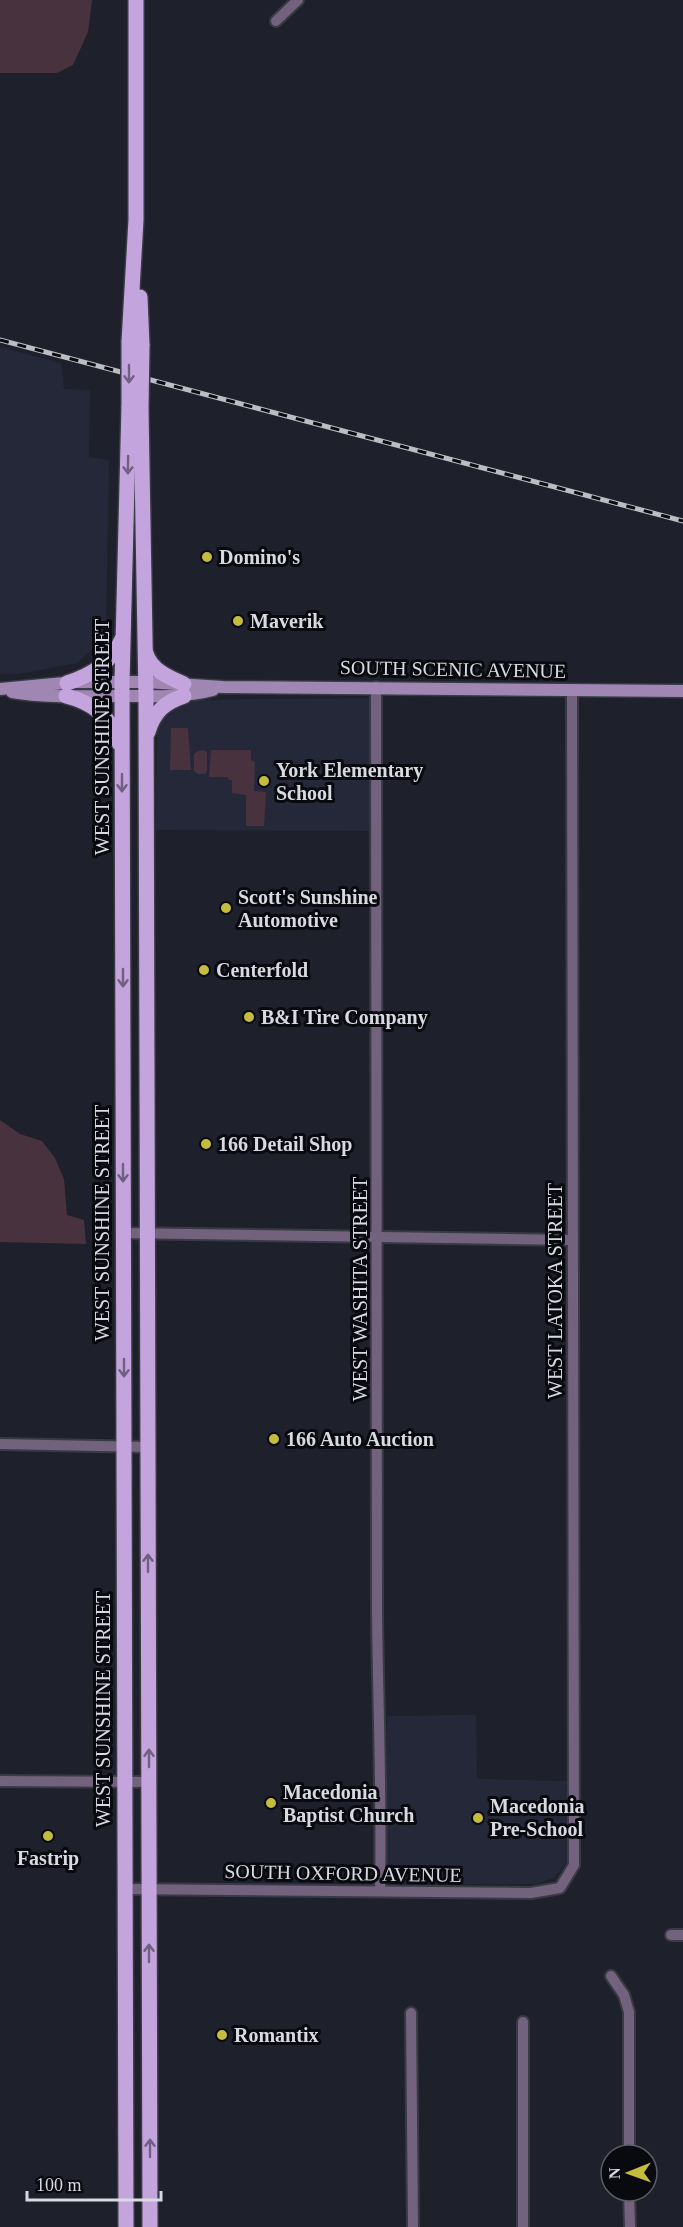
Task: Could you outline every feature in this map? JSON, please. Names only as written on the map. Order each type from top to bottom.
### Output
[{"type":"main road","name":"WEST SUNSHINE STREET","points":[[126,2227],[122,689],[135,407],[136,0]]},
{"type":"main road","name":"WEST SUNSHINE STREET","points":[[135,407],[146,689],[150,2227]]},
{"type":"main road","points":[[122,756],[114,731],[101,713],[66,689],[106,662],[123,637]]},
{"type":"main road","points":[[145,647],[146,655],[152,665],[184,690],[157,712],[146,740]]},
{"type":"main road","name":"SOUTH SCENIC AVENUE","points":[[0,689],[24,694],[66,689],[184,690],[223,687],[683,692]]},
{"type":"street","points":[[276,21],[298,0]]},
{"type":"street","name":"WEST WASHITA STREET","points":[[376,687],[379,1237],[377,1616],[380,1891]]},
{"type":"street","name":"WEST LATOKA STREET","points":[[560,1888],[574,1865],[572,690]]},
{"type":"street","points":[[123,1233],[573,1240]]},
{"type":"street","points":[[0,1444],[148,1447]]},
{"type":"street","points":[[0,1781],[149,1782]]},
{"type":"street","name":"SOUTH OXFORD AVENUE","points":[[125,1889],[531,1893],[560,1888]]},
{"type":"street","points":[[610,1976],[624,1995],[629,2012],[629,2143]]},
{"type":"street","points":[[411,2013],[413,2227]]},
{"type":"street","points":[[523,2022],[523,2227]]},
{"type":"street","points":[[629,2203],[630,2227]]},
{"type":"shaded area","points":[[0,0],[92,0],[88,32],[73,65],[57,73],[0,73]]},
{"type":"shaded area","points":[[0,347],[61,363],[64,389],[90,390],[89,457],[109,460],[106,637],[77,663],[18,674],[0,674]]},
{"type":"shaded area","name":"York Elementary School","points":[[371,698],[373,831],[156,830],[157,732],[173,705],[194,700]]},
{"type":"shaded area","points":[[171,728],[188,728],[191,770],[170,770]]},
{"type":"shaded area","points":[[204,750],[207,753],[207,771],[205,774],[198,774],[194,771],[194,754]]},
{"type":"shaded area","points":[[211,750],[251,750],[251,760],[255,762],[254,791],[266,792],[264,826],[246,826],[246,795],[232,793],[232,780],[228,777],[209,777]]},
{"type":"shaded area","points":[[0,1120],[20,1134],[42,1141],[55,1158],[64,1179],[67,1215],[84,1220],[86,1244],[0,1242]]},
{"type":"shaded area","name":"Macedonia Pre-School","points":[[476,1715],[477,1779],[568,1781],[567,1862],[554,1878],[536,1884],[387,1884],[387,1716]]},
{"type":"railway","points":[[0,340],[683,521]]},
{"type":"place","name":"Domino's","points":[[207,557]]},
{"type":"place","name":"Maverik","points":[[238,621]]},
{"type":"place","name":"York Elementary School","points":[[264,781]]},
{"type":"place","name":"Scott's Sunshine Automotive","points":[[226,908]]},
{"type":"place","name":"Centerfold","points":[[204,970]]},
{"type":"place","name":"B&I Tire Company","points":[[249,1017]]},
{"type":"place","name":"166 Detail Shop","points":[[206,1144]]},
{"type":"place","name":"166 Auto Auction","points":[[274,1439]]},
{"type":"place","name":"Macedonia Baptist Church","points":[[271,1803]]},
{"type":"place","name":"Macedonia Pre-School","points":[[478,1818]]},
{"type":"place","name":"Fastrip","points":[[48,1836]]},
{"type":"place","name":"Romantix","points":[[222,2035]]}]
